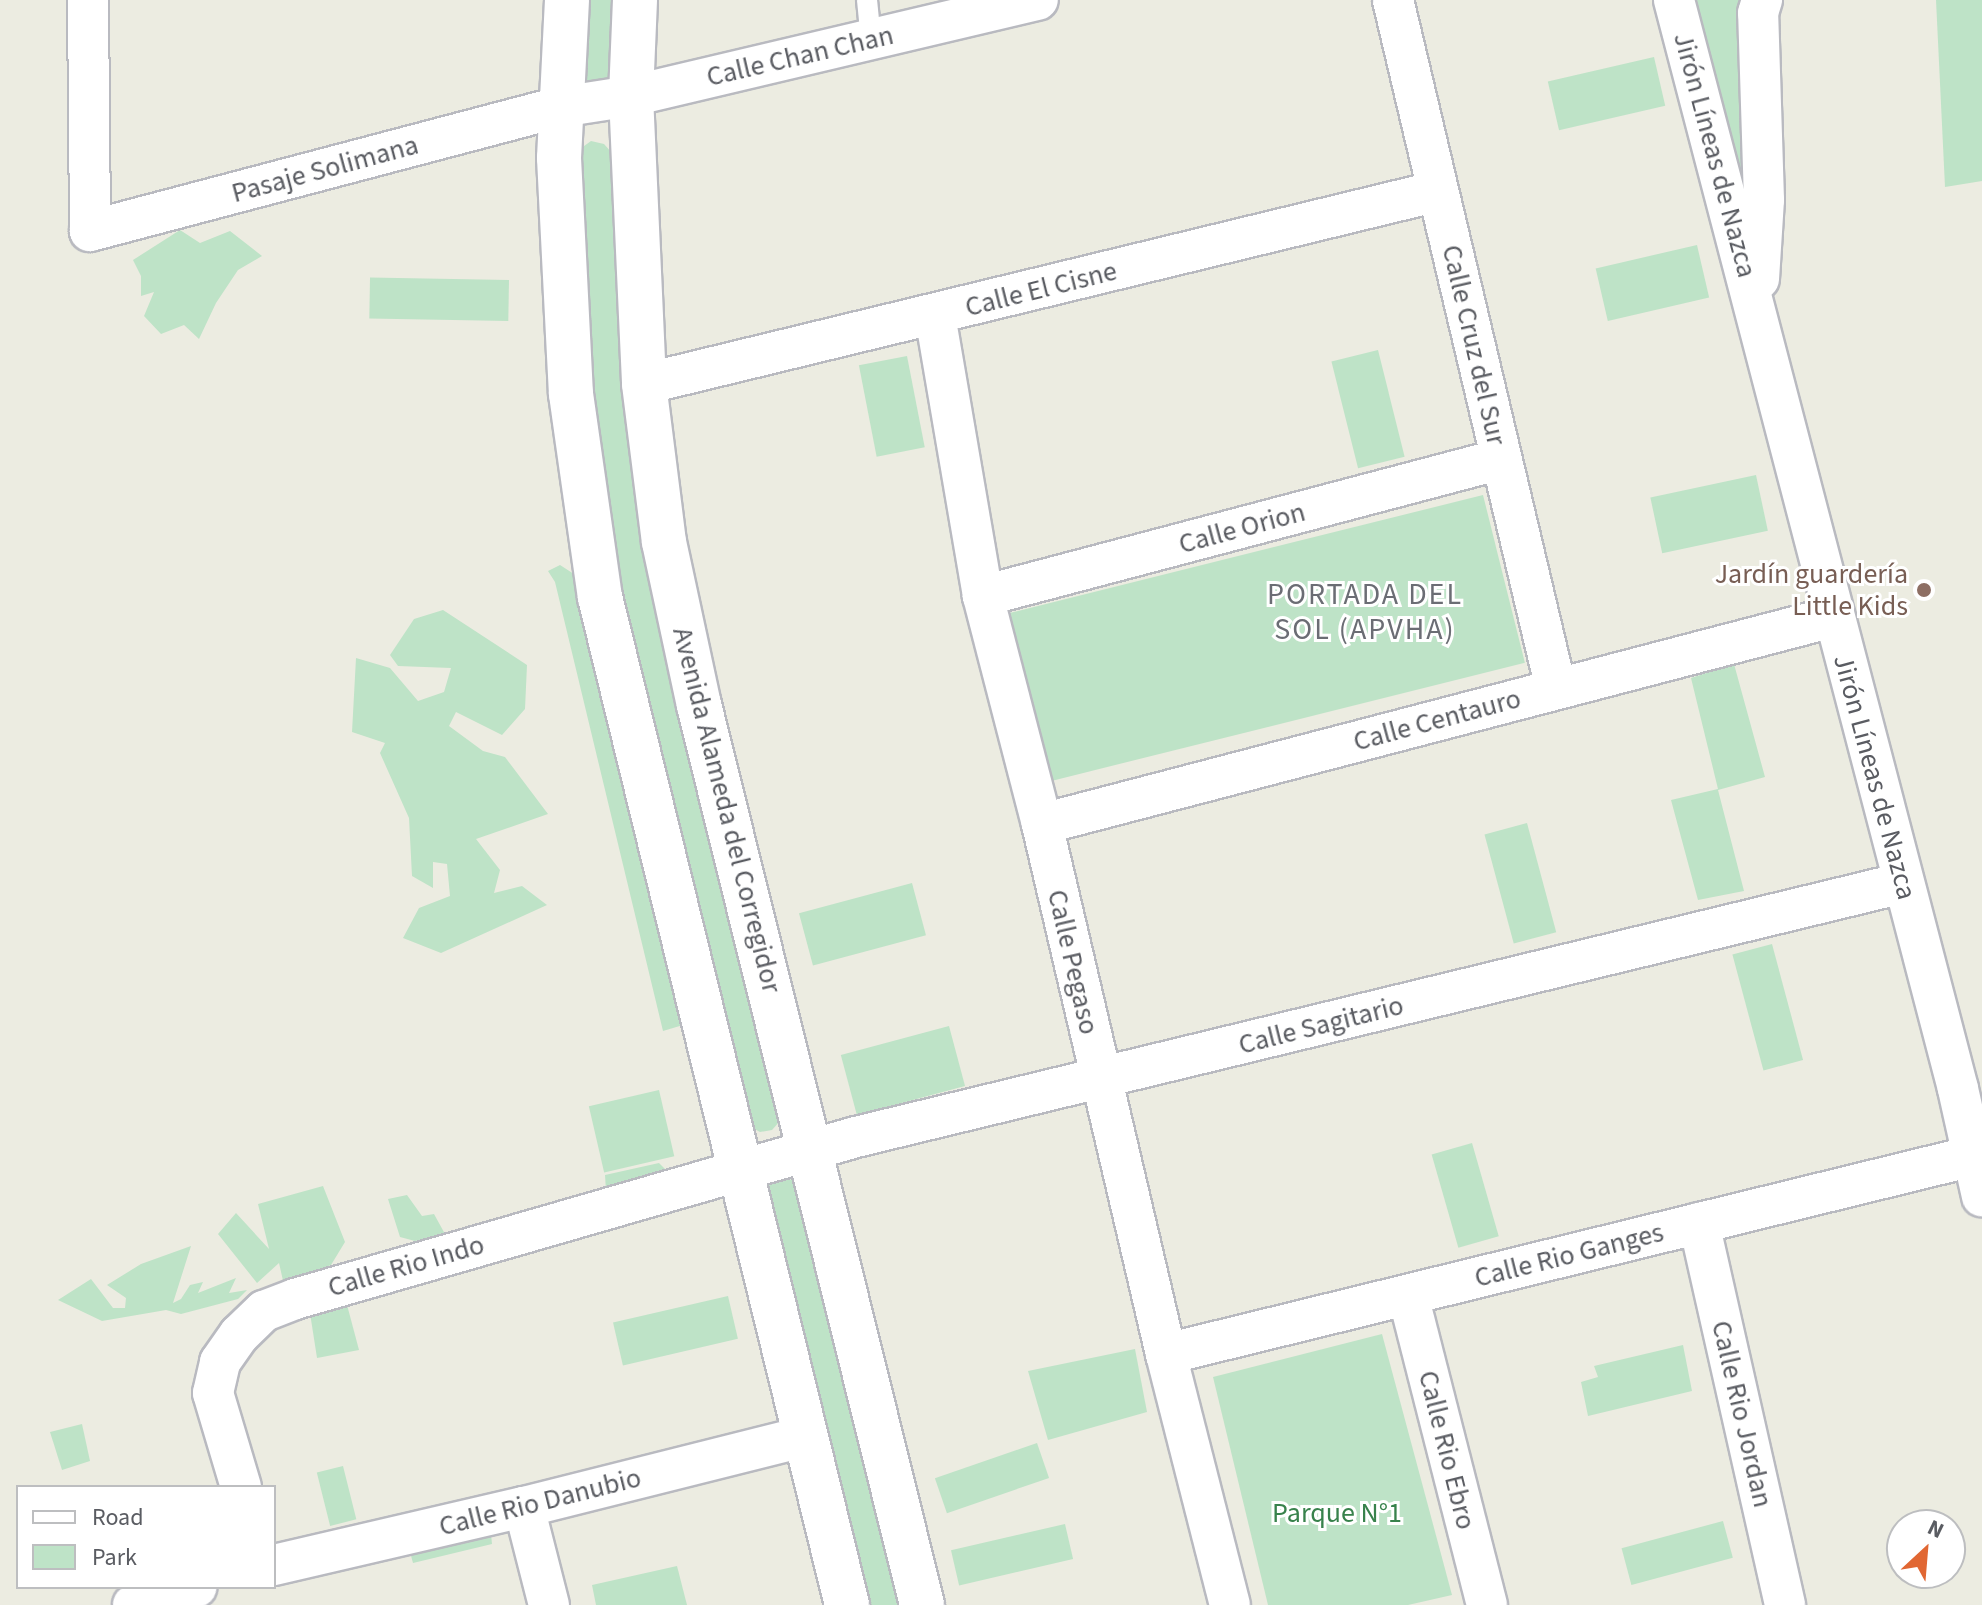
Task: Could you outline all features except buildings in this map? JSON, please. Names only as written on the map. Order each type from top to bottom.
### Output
[{"type":"main road","points":[[567,0],[560,107],[571,394],[598,583],[847,1605]]},
{"type":"main road","name":"Avenida Alameda del Corregidor","points":[[635,0],[631,96],[644,384],[664,542],[699,705],[922,1605]]},
{"type":"street","name":"Pasaje Solimana","points":[[88,0],[90,231],[560,107]]},
{"type":"street","name":"Calle Chan Chan","points":[[560,107],[631,96],[1038,0]]},
{"type":"street","name":"Calle Cruz del Sur","points":[[1393,0],[1556,689]]},
{"type":"street","name":"Jirón Líneas de Nazca","points":[[1674,0],[1903,883],[1970,1081],[1973,1156],[1982,1196]]},
{"type":"street","name":"Jirón Líneas de Nazca","points":[[1757,311],[1764,200],[1758,13],[1762,0]]},
{"type":"street","name":"Calle El Cisne","points":[[644,384],[1438,191]]},
{"type":"street","name":"Calle Pegaso","points":[[935,315],[983,596],[1042,824],[1099,1079],[1230,1605]]},
{"type":"street","name":"Calle Orion","points":[[983,596],[1501,459]]},
{"type":"street","name":"Calle Centauro","points":[[1042,824],[1833,617]]},
{"type":"street","name":"Calle Sagitario","points":[[739,1169],[1903,883]]},
{"type":"street","name":"Calle Rio Ganges","points":[[1166,1354],[1973,1156]]},
{"type":"street","name":"Calle Rio Indo","points":[[240,1485],[213,1393],[220,1362],[264,1311],[295,1299],[739,1169]]},
{"type":"street","name":"Calle Rio Jordan","points":[[1699,1223],[1785,1605]]},
{"type":"street","name":"Calle Rio Ebro","points":[[1408,1295],[1487,1605]]},
{"type":"street","name":"Calle Rio Danubio","points":[[276,1565],[524,1507],[806,1436]]},
{"type":"street","points":[[524,1507],[549,1605]]},
{"type":"street","points":[[133,1605],[189,1589]]},
{"type":"lane","points":[[867,0],[871,40]]},
{"type":"green space","points":[[585,0],[619,0],[610,81],[598,85],[586,81],[580,74]]},
{"type":"green space","points":[[1689,0],[1748,0],[1748,233]]},
{"type":"green space","points":[[1936,0],[1982,0],[1982,181],[1945,187]]},
{"type":"green space","points":[[1654,57],[1665,106],[1559,130],[1548,82]]},
{"type":"green space","points":[[591,141],[604,144],[612,153],[780,1121],[772,1130],[760,1132],[751,1127],[619,613],[592,427],[580,149]]},
{"type":"green space","points":[[180,230],[200,243],[230,231],[262,256],[238,270],[216,303],[199,339],[184,325],[161,334],[144,316],[154,292],[141,296],[141,276],[133,260]]},
{"type":"green space","points":[[1697,245],[1709,298],[1608,321],[1596,268]]},
{"type":"green space","points":[[370,278],[509,280],[508,321],[369,319]]},
{"type":"green space","points":[[1378,350],[1405,457],[1358,468],[1331,362]]},
{"type":"green space","points":[[907,356],[925,447],[877,457],[859,365]]},
{"type":"green space","points":[[1756,475],[1768,531],[1662,553],[1650,497]]},
{"type":"green space","points":[[1483,495],[1525,663],[1051,781],[1009,613]]},
{"type":"green space","points":[[560,565],[577,576],[683,1025],[663,1031],[555,582],[548,571]]},
{"type":"green space","points":[[443,610],[527,665],[525,709],[502,735],[456,712],[449,726],[483,751],[505,757],[548,814],[476,839],[500,870],[494,893],[522,886],[547,905],[441,953],[403,938],[419,908],[450,896],[447,864],[433,862],[433,888],[412,876],[409,818],[380,753],[385,743],[352,732],[356,658],[390,668],[418,701],[444,692],[451,668],[398,666],[390,655],[414,619]]},
{"type":"green space","points":[[1734,664],[1765,777],[1718,790],[1744,891],[1698,900],[1671,800],[1718,789],[1691,678]]},
{"type":"green space","points":[[1527,823],[1556,932],[1514,944],[1484,834]]},
{"type":"green space","points":[[912,883],[926,935],[813,965],[799,913]]},
{"type":"green space","points":[[1772,944],[1803,1060],[1763,1071],[1732,955]]},
{"type":"green space","points":[[949,1026],[965,1086],[857,1115],[841,1055]]},
{"type":"green space","points":[[659,1090],[674,1156],[604,1172],[589,1106]]},
{"type":"green space","points":[[1472,1143],[1499,1236],[1458,1248],[1432,1155]]},
{"type":"green space","points":[[659,1163],[670,1174],[606,1191],[605,1175]]},
{"type":"green space","points":[[784,1177],[797,1182],[905,1605],[864,1605],[763,1190],[771,1180]]},
{"type":"green space","points":[[323,1186],[345,1242],[331,1265],[284,1285],[279,1263],[257,1283],[218,1234],[236,1213],[269,1249],[258,1204]]},
{"type":"green space","points":[[407,1195],[422,1216],[434,1214],[445,1234],[415,1241],[400,1237],[388,1199]]},
{"type":"green space","points":[[191,1246],[173,1303],[181,1299],[190,1285],[203,1282],[198,1293],[236,1278],[229,1293],[247,1290],[238,1299],[181,1314],[166,1310],[102,1321],[58,1300],[91,1279],[113,1308],[125,1308],[126,1298],[107,1285],[141,1264]]},
{"type":"green space","points":[[728,1296],[738,1339],[623,1365],[613,1323]]},
{"type":"green space","points":[[346,1301],[359,1350],[317,1358],[310,1313]]},
{"type":"green space","name":"Parque N°1","points":[[1382,1334],[1452,1595],[1408,1605],[1268,1605],[1213,1377]]},
{"type":"green space","points":[[1683,1345],[1692,1391],[1588,1416],[1581,1382],[1598,1377],[1594,1366]]},
{"type":"green space","points":[[1135,1349],[1147,1412],[1048,1440],[1028,1371]]},
{"type":"green space","points":[[82,1424],[90,1461],[62,1470],[50,1432]]},
{"type":"green space","points":[[1037,1443],[1049,1478],[947,1513],[935,1478]]},
{"type":"green space","points":[[343,1466],[356,1519],[330,1526],[317,1473]]},
{"type":"green space","points":[[1723,1521],[1733,1558],[1631,1585],[1622,1548]]},
{"type":"green space","points":[[1065,1524],[1073,1559],[959,1585],[951,1550]]},
{"type":"green space","points":[[491,1534],[492,1544],[413,1563],[410,1552]]},
{"type":"green space","points":[[677,1566],[687,1605],[596,1605],[592,1585]]},
{"type":"place","name":"Jardín guardería Little Kids","points":[[1924,590]]},
{"type":"district","name":"PORTADA DEL SOL (APVHA)","points":[[1365,612]]}]
